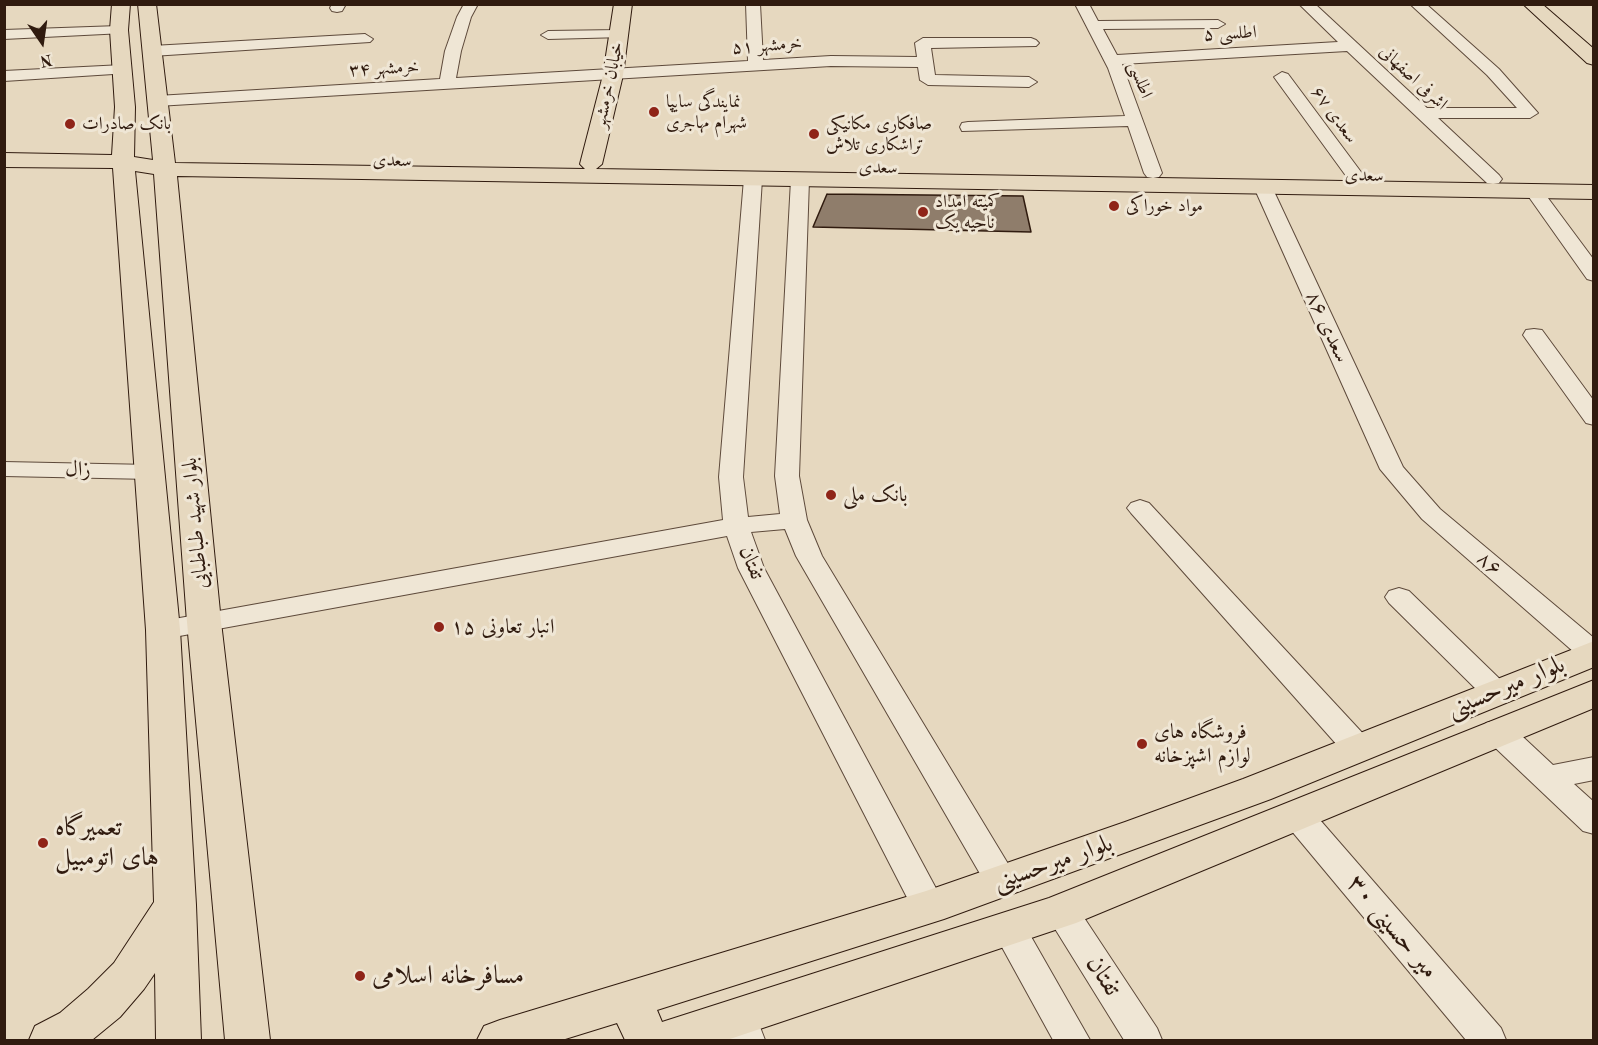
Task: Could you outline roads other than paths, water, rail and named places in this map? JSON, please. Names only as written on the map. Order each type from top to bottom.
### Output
[{"type":"main road","name":"بلوار شهید طباطبایی","points":[[147,4],[164,162],[204,622],[247,1041]]},
{"type":"main road","points":[[1531,4],[1593,59]]},
{"type":"main road","points":[[1556,4],[1593,35]]},
{"type":"main road","name":"بلوار شهید طباطبایی","points":[[120,17],[125,107],[123,162],[163,630],[175,905],[178,1041]]},
{"type":"main road","name":"خیابان خرمشهر","points":[[591,164],[613,75],[619,18]]},
{"type":"main road","points":[[4,160],[164,162]]},
{"type":"main road","name":"سعدی","points":[[164,162],[591,164],[1593,180]]},
{"type":"main road","name":"سعدی","points":[[164,162],[800,180],[1593,192]]},
{"type":"main road","name":"بلوار میرحسینی","points":[[669,1041],[743,1029],[1061,911],[1296,814],[1496,711],[1593,653]]},
{"type":"main road","name":"بلوار میرحسینی","points":[[500,1041],[1002,882],[1257,789],[1357,747],[1496,711],[1593,693]]},
{"type":"main road","points":[[51,1041],[76,1026],[104,1003],[129,976],[175,905]]},
{"type":"main road","points":[[630,999],[647,1041]]},
{"type":"street","points":[[447,85],[453,51],[464,17],[471,4]]},
{"type":"street","points":[[753,4],[756,66]]},
{"type":"street","name":"اطلسی","points":[[1082,4],[1112,60],[1153,173]]},
{"type":"street","name":"اشرفی اصفهانی","points":[[1306,4],[1494,179]]},
{"type":"street","points":[[1417,4],[1493,72],[1530,112],[1422,113]]},
{"type":"street","points":[[4,35],[120,17]]},
{"type":"street","points":[[548,35],[619,18]]},
{"type":"street","points":[[1092,25],[1218,24]]},
{"type":"street","points":[[152,51],[365,39]]},
{"type":"street","points":[[1029,82],[928,80],[923,43],[1031,43]]},
{"type":"street","name":"اطلسی ۵","points":[[1112,60],[1350,46]]},
{"type":"street","name":"خرمشهر ۵۱","points":[[613,75],[831,61],[924,62]]},
{"type":"street","points":[[4,76],[123,70]]},
{"type":"street","name":"خرمشهر ۳۴","points":[[157,101],[613,75]]},
{"type":"street","name":"سعدی ۶۷","points":[[1282,77],[1355,176]]},
{"type":"street","points":[[968,128],[1135,121]]},
{"type":"street","name":"تفتان","points":[[753,179],[730,477],[736,526],[751,568],[929,907]]},
{"type":"street","points":[[800,180],[787,476],[795,520],[809,556],[1002,882]]},
{"type":"street","name":"سعدی ۸۶","points":[[1262,186],[1392,469]]},
{"type":"street","points":[[1533,190],[1593,275]]},
{"type":"street","points":[[1534,335],[1593,418]]},
{"type":"street","name":"زال","points":[[4,469],[151,472]]},
{"type":"street","name":"۸۶","points":[[1392,469],[1431,514],[1593,653]]},
{"type":"street","points":[[1140,508],[1357,747]]},
{"type":"street","points":[[163,630],[736,526],[795,520]]},
{"type":"street","points":[[1399,597],[1496,711],[1549,778],[1593,822]]},
{"type":"street","points":[[1549,778],[1593,768]]},
{"type":"street","name":"میر حسینی ۳۰","points":[[1296,814],[1488,1041]]},
{"type":"street","name":"تفتان","points":[[1061,911],[1144,1041]]},
{"type":"street","points":[[1009,929],[1072,1041]]},
{"type":"place","name":"نمایندگی سایپا شهرام مهاجری","points":[[654,112]]},
{"type":"place","name":"بانک صادرات","points":[[70,124]]},
{"type":"place","name":"صافکاری مکانیکی تراشکاری تلاش","points":[[814,134]]},
{"type":"place","name":"مواد خوراکی","points":[[1114,206]]},
{"type":"place","name":"کمیته امداد ناحیه یک","points":[[923,212]]},
{"type":"place","name":"بانک ملی","points":[[831,495]]},
{"type":"place","name":"انبار تعاونی ۱۵","points":[[439,627]]},
{"type":"place","name":"فروشگاه های لوازم اشپزخانه","points":[[1142,744]]},
{"type":"place","name":"تعمیرگاه های اتومبیل","points":[[43,843]]},
{"type":"place","name":"مسافرخانه اسلامی","points":[[360,976]]}]
